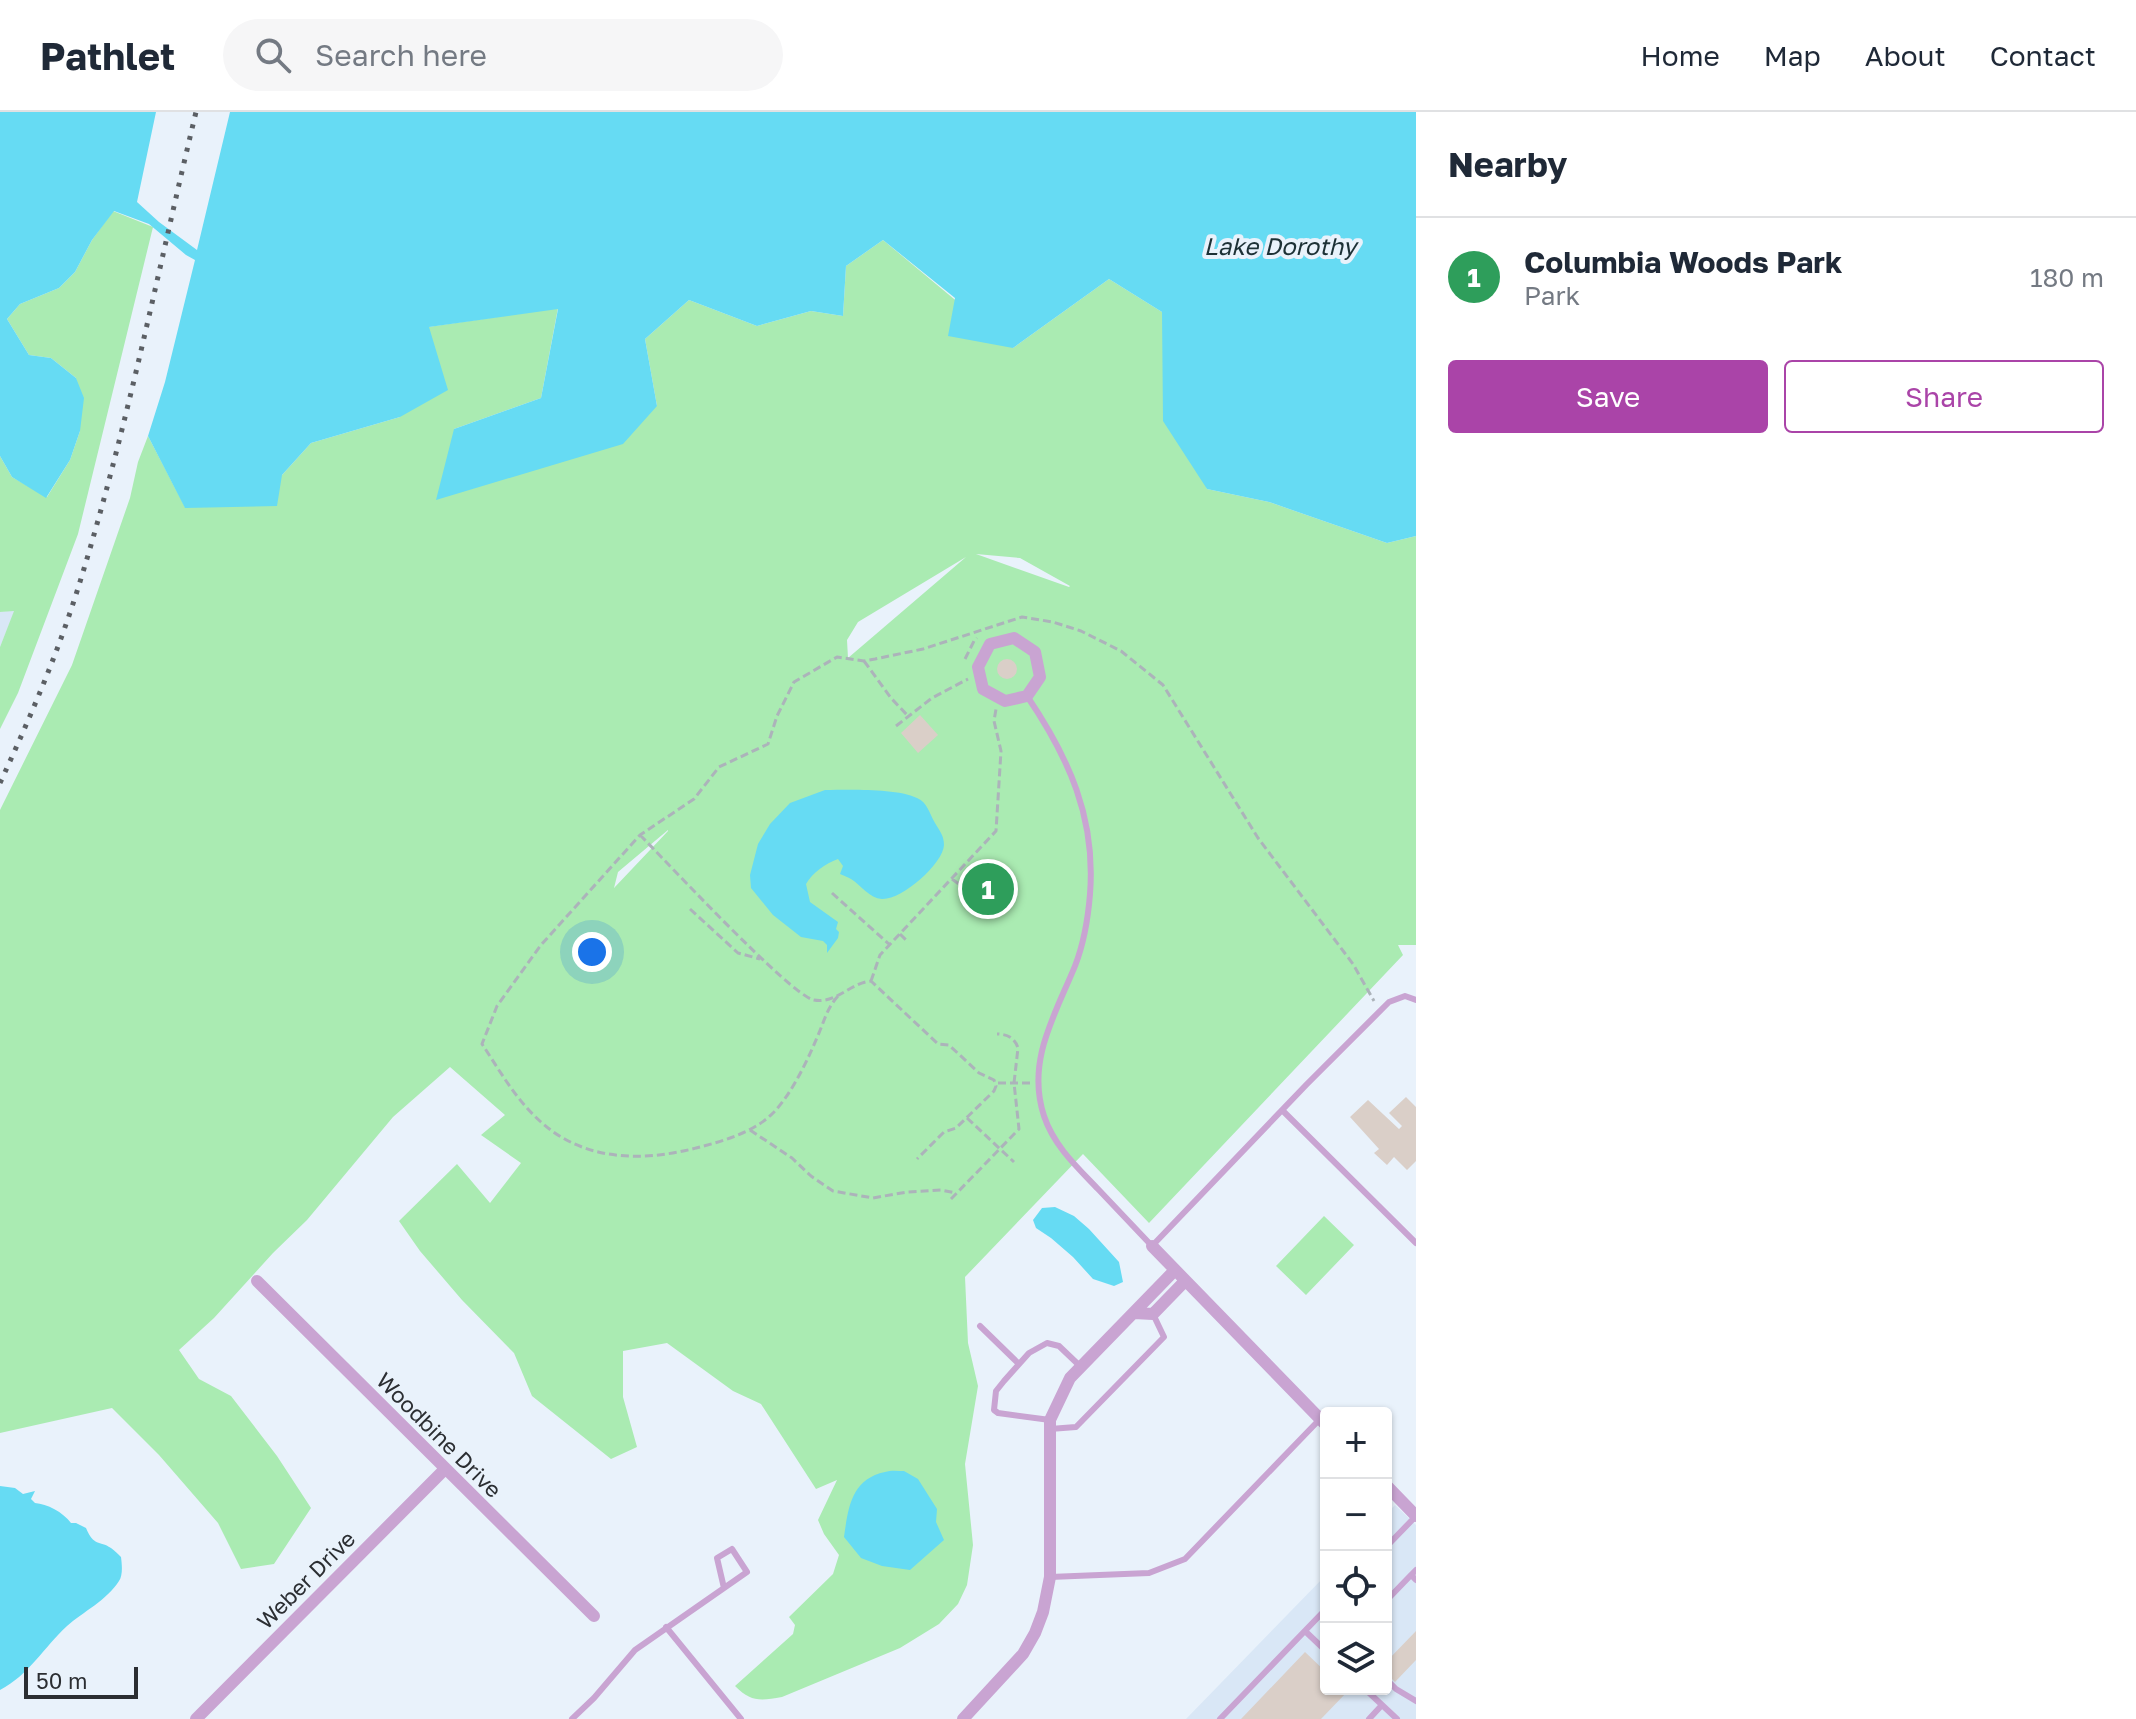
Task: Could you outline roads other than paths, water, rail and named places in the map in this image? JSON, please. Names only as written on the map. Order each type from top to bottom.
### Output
[{"type":"street","points":[[1014,638],[1035,652],[1040,677],[1027,696],[1005,701],[983,689],[978,667],[990,644],[1014,638]]},
{"type":"street","points":[[1152,1246],[1320,1419]]},
{"type":"street","points":[[963,1719],[1023,1654],[1043,1612],[1050,1577],[1050,1424],[1070,1378],[1175,1270]]},
{"type":"street","name":"Woodbine Drive","points":[[257,1281],[594,1616]]},
{"type":"street","points":[[1134,1313],[1153,1314],[1185,1281]]},
{"type":"street","name":"Weber Drive","points":[[196,1719],[445,1469]]},
{"type":"street","points":[[1392,1491],[1416,1516]]},
{"type":"lane","points":[[1027,696],[1048,727],[1071,773],[1084,811],[1091,856],[1085,933],[1041,1048],[1038,1082],[1044,1115],[1059,1146],[1152,1246],[1380,1011],[1396,998],[1405,996],[1416,1000]]},
{"type":"lane","points":[[1282,1110],[1416,1243]]},
{"type":"lane","points":[[1081,1367],[1053,1343],[1038,1347],[996,1391],[994,1410],[1076,1427],[1164,1337],[1153,1314]]},
{"type":"lane","points":[[980,1326],[1019,1364]]},
{"type":"lane","points":[[1050,1577],[1149,1573],[1185,1559],[1320,1425]]},
{"type":"lane","points":[[1392,1541],[1416,1516]]},
{"type":"lane","points":[[575,1717],[635,1650],[747,1572],[732,1549],[717,1558],[724,1588]]},
{"type":"lane","points":[[1392,1595],[1414,1575]]},
{"type":"lane","points":[[1220,1719],[1320,1615]]},
{"type":"lane","points":[[666,1627],[741,1719]]},
{"type":"lane","points":[[1305,1631],[1320,1645]]},
{"type":"lane","points":[[1392,1685],[1416,1701]]},
{"type":"lane","points":[[1371,1695],[1397,1719]]},
{"type":"lane","points":[[1369,1719],[1382,1705]]},
{"type":"water","name":"Lake Dorothy","points":[[0,112],[156,112],[137,202],[197,250],[230,112],[1416,112],[1416,536],[1387,543],[1269,502],[1207,489],[1163,421],[1162,312],[1109,279],[1013,348],[948,336],[955,298],[883,240],[846,266],[843,316],[811,311],[757,326],[689,300],[645,339],[657,406],[623,444],[436,500],[454,429],[541,398],[558,309],[429,327],[448,390],[400,417],[311,443],[282,475],[277,506],[185,508],[148,436],[165,382],[195,260],[149,224],[114,211],[92,240],[75,272],[59,288],[20,304],[7,319],[29,355],[51,358],[76,378],[84,398],[80,431],[70,460],[46,498],[12,477],[0,456]]},
{"type":"water","points":[[825,790],[885,791],[917,798],[928,809],[944,845],[937,862],[920,880],[890,898],[873,896],[840,874],[843,866],[838,859],[816,872],[806,884],[810,902],[838,922],[838,938],[827,953],[827,945],[823,941],[801,937],[773,915],[751,888],[750,875],[758,844],[770,824],[790,803]]},
{"type":"water","points":[[1055,1207],[1074,1216],[1119,1262],[1123,1282],[1114,1286],[1093,1279],[1073,1257],[1036,1228],[1033,1220],[1042,1208]]},
{"type":"water","points":[[904,1471],[918,1479],[937,1509],[936,1522],[944,1540],[910,1570],[882,1566],[861,1558],[844,1537],[850,1506],[858,1488],[874,1476]]},
{"type":"water","points":[[0,1486],[15,1488],[23,1494],[35,1491],[31,1499],[35,1503],[54,1509],[71,1523],[86,1528],[94,1541],[116,1552],[121,1557],[122,1570],[119,1581],[108,1594],[67,1626],[28,1669],[0,1690]]},
{"type":"railway","points":[[0,783],[53,660],[96,527],[127,409],[196,112]]},
{"type":"place","name":"Columbia Woods Park","points":[[988,889]]}]
